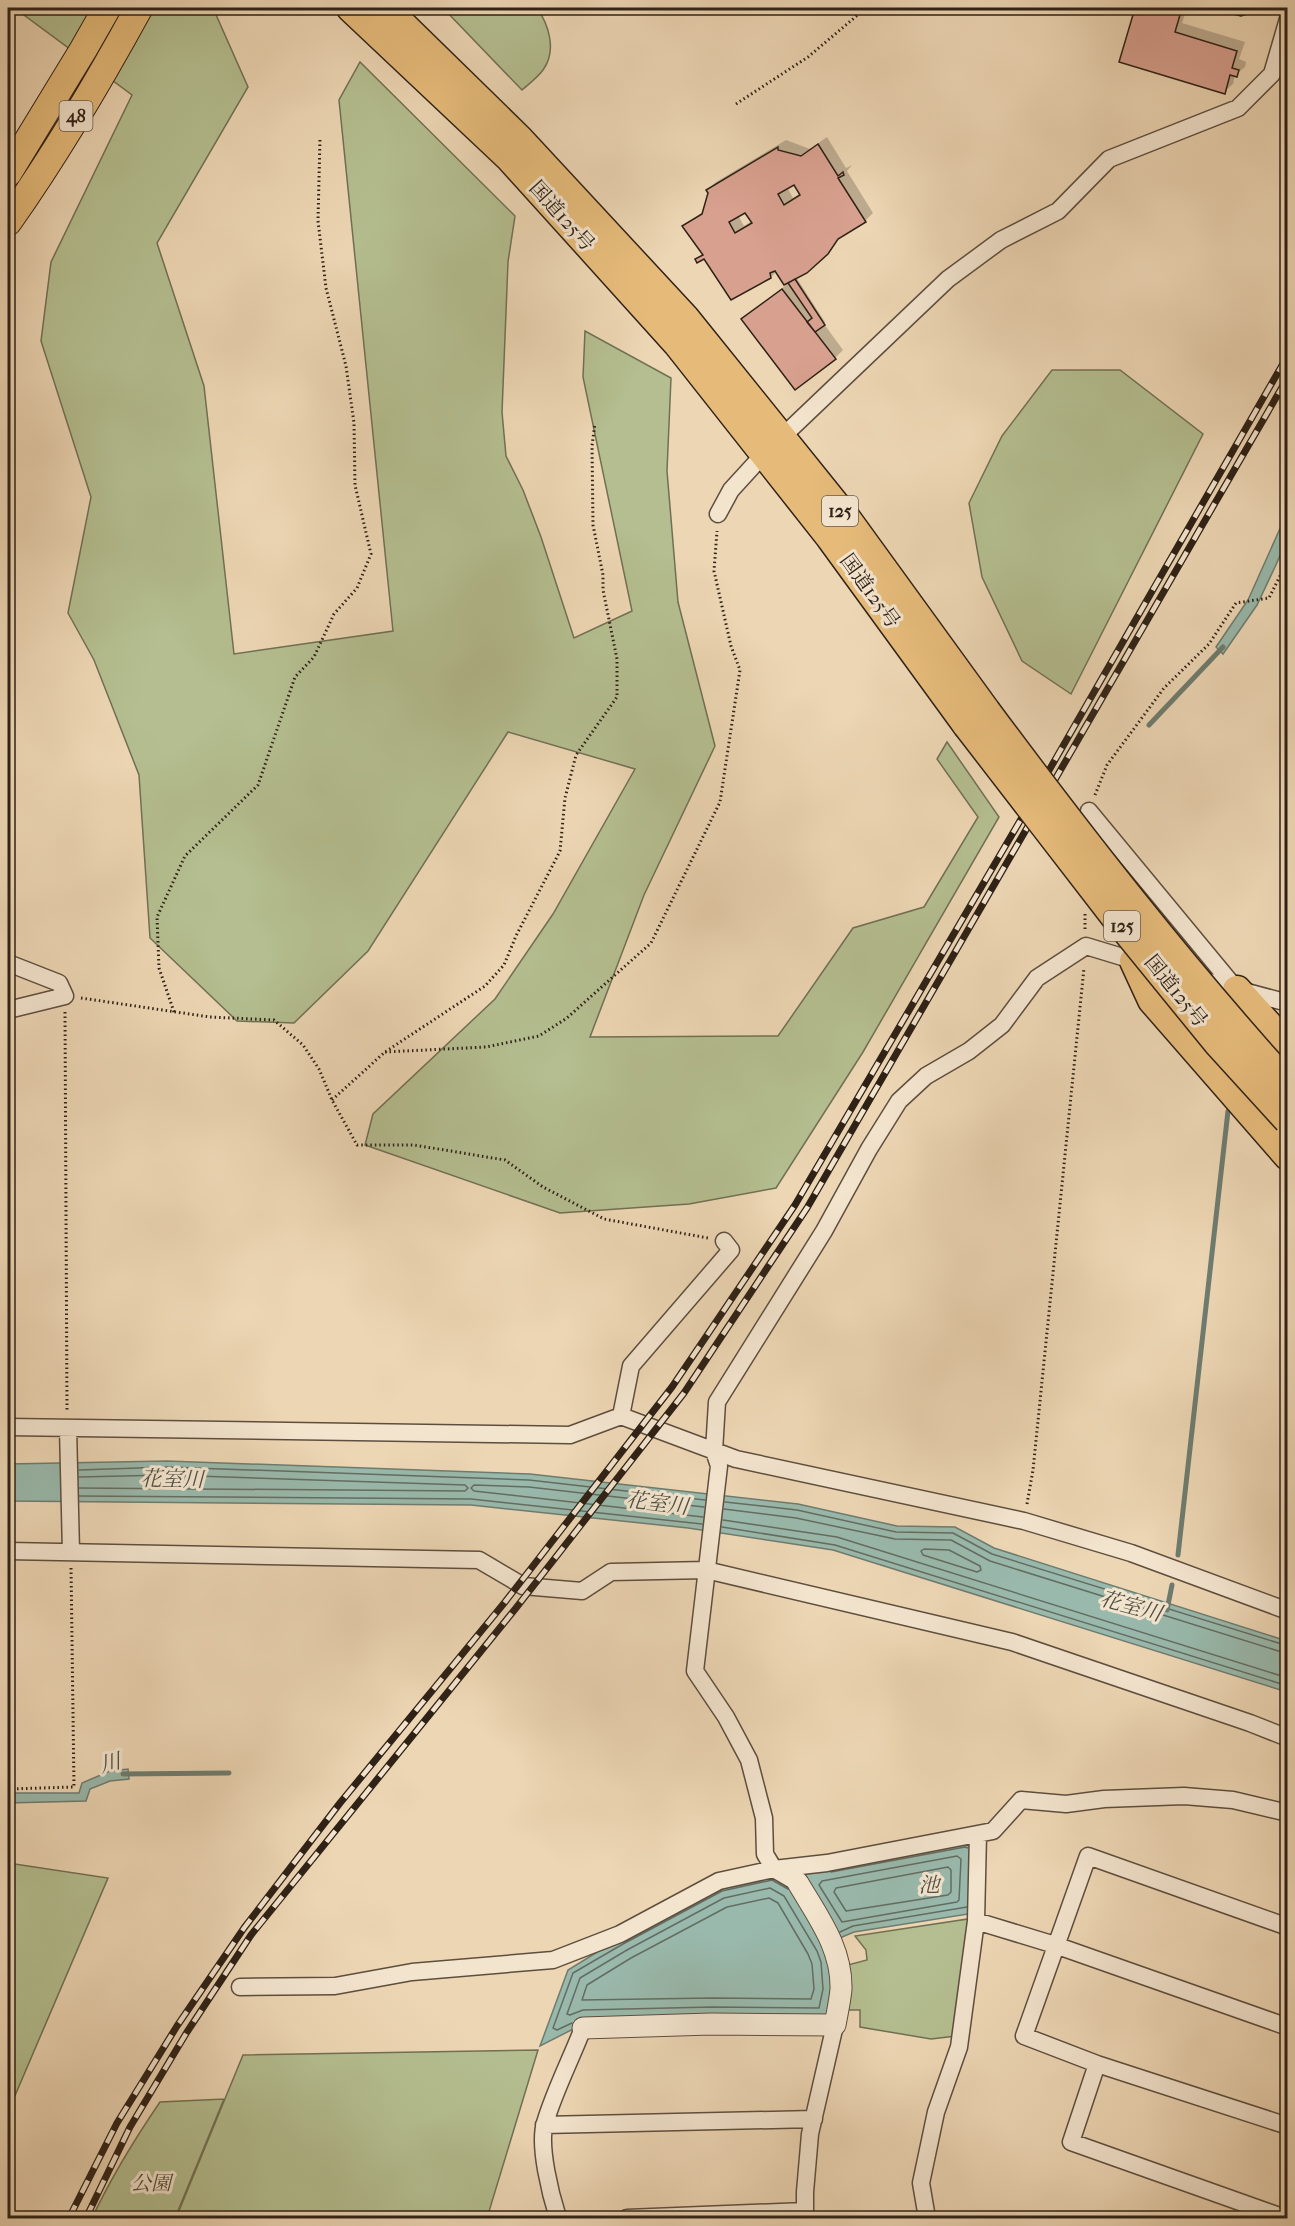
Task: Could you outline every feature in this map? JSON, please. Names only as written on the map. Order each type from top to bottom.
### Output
[{"type":"highway","points":[[332,8],[523,196],[597,278],[681,331]]},
{"type":"highway","name":"国道125号","points":[[351,8],[510,158],[681,331]]},
{"type":"highway","name":"国道125号","points":[[385,8],[519,139],[681,331],[773,446],[846,518],[977,718],[1116,918],[1217,1042],[1287,1120]]},
{"type":"highway","points":[[410,8],[569,166],[634,242],[681,331]]},
{"type":"highway","name":"国道125号","points":[[977,718],[1062,814],[1236,1029],[1287,1085]]},
{"type":"highway","points":[[1134,961],[1152,1000],[1287,1156]]},
{"type":"highway","points":[[1237,990],[1287,1047]]},
{"type":"main road","name":"48","points":[[8,173],[107,8]]},
{"type":"main road","name":"48","points":[[8,222],[70,126],[139,8]]},
{"type":"street","points":[[718,514],[731,490],[773,446],[948,279],[1001,240],[1058,211],[1109,159],[1238,108],[1272,74],[1287,19]]},
{"type":"street","points":[[1089,811],[1237,990]]},
{"type":"street","points":[[1084,893],[1134,961]]},
{"type":"street","points":[[627,2218],[805,2215],[810,2134],[841,1989],[838,1958],[833,1944],[798,1884],[774,1869],[765,1854],[764,1818],[748,1760],[726,1717],[695,1671],[717,1459],[717,1402],[824,1231],[898,1101],[926,1076],[969,1050],[1002,1025],[1036,978],[1086,946],[1287,1003]]},
{"type":"street","points":[[8,963],[59,983],[64,996],[8,1010]]},
{"type":"street","points":[[621,1416],[631,1366],[731,1250],[724,1240]]},
{"type":"street","points":[[8,1427],[570,1435],[621,1416],[717,1459],[736,1459],[1024,1521],[1131,1553],[1287,1611]]},
{"type":"street","points":[[68,1428],[71,1552]]},
{"type":"street","points":[[8,1551],[479,1560],[523,1586],[582,1591],[611,1572],[707,1565],[1012,1642],[1250,1723],[1287,1738]]},
{"type":"street","points":[[240,1987],[335,1986],[412,1972],[553,1960],[620,1934],[719,1881],[774,1869],[826,1863],[993,1831],[1021,1800],[1066,1804],[1104,1799],[1184,1796],[1233,1800],[1287,1813]]},
{"type":"street","points":[[927,2218],[921,2183],[936,2112],[959,2047],[976,1922],[978,1834]]},
{"type":"street","points":[[1287,1926],[1088,1856],[1024,2036],[1097,2064],[1287,2126]]},
{"type":"street","points":[[976,1922],[1055,1945],[1287,2027]]},
{"type":"street","points":[[558,2218],[545,2164],[544,2125],[583,2028],[711,2024],[835,2025]]},
{"type":"street","points":[[1097,2064],[1071,2142],[1285,2218]]},
{"type":"street","points":[[544,2125],[814,2119]]},
{"type":"path","points":[[736,104],[808,57],[866,8]]},
{"type":"path","points":[[174,1012],[159,968],[157,916],[185,856],[258,785],[295,677],[314,657],[334,614],[357,588],[371,554],[355,485],[354,423],[346,366],[326,288],[318,221],[320,138]]},
{"type":"path","points":[[332,1100],[385,1052],[485,986],[504,965],[516,936],[560,851],[565,798],[576,755],[617,697],[617,659],[593,525],[592,446],[595,423]]},
{"type":"path","points":[[385,1052],[486,1047],[539,1036],[567,1018],[651,943],[720,802],[740,670],[731,645],[714,571],[718,514]]},
{"type":"path","points":[[1089,811],[1107,765],[1164,688],[1209,644],[1236,603],[1269,598],[1287,560]]},
{"type":"path","points":[[1024,1521],[1033,1470],[1086,946]]},
{"type":"path","points":[[68,1428],[64,996],[120,1002],[210,1017],[274,1020],[303,1045],[319,1069],[332,1100],[357,1145],[414,1145],[505,1160],[543,1186],[604,1219],[724,1240]]},
{"type":"path","points":[[8,1788],[74,1787],[71,1552]]},
{"type":"green space","points":[[23,8],[213,8],[248,87],[157,243],[204,386],[234,654],[393,631],[339,100],[360,62],[515,216],[508,262],[502,412],[506,456],[523,490],[541,537],[574,638],[632,611],[583,377],[585,331],[671,378],[667,471],[678,602],[715,746],[644,895],[590,1037],[778,1036],[853,928],[924,907],[978,817],[937,759],[947,742],[999,817],[863,1052],[776,1188],[689,1204],[560,1213],[365,1145],[373,1114],[495,999],[553,914],[635,769],[508,732],[368,951],[294,1023],[237,1021],[150,938],[139,775],[94,660],[68,613],[91,497],[41,341],[51,262],[132,95],[24,15]]},
{"type":"green space","points":[[443,8],[537,8],[550,38],[550,55],[543,70],[522,90]]},
{"type":"green space","points":[[1052,370],[1120,370],[1203,434],[1071,694],[1022,661],[982,577],[969,503],[1002,436]]},
{"type":"green space","points":[[8,1863],[108,1878],[8,2112]]},
{"type":"green space","points":[[968,1919],[956,2036],[931,2039],[860,2027],[860,2010],[842,2010],[840,1967],[867,1960],[866,1950],[855,1936]]},
{"type":"green space","points":[[538,2050],[487,2218],[176,2218],[243,2055]]},
{"type":"green space","name":"公園","points":[[224,2099],[175,2218],[92,2218],[123,2159],[160,2102]]},
{"type":"water","points":[[1287,513],[1287,540],[1275,567],[1257,605],[1223,654],[1216,647],[1248,600]]},
{"type":"water","name":"花室川","points":[[167,1461],[530,1474],[798,1504],[897,1526],[955,1527],[994,1548],[1287,1641],[1287,1692],[833,1550],[688,1528],[471,1505],[8,1501],[8,1464]]},
{"type":"water","points":[[128,1769],[129,1779],[110,1781],[90,1789],[86,1801],[8,1803],[8,1793],[79,1793],[82,1783],[110,1771]]},
{"type":"water","name":"池","points":[[975,1838],[972,1919],[968,1914],[854,1932],[835,1940],[785,1871]]},
{"type":"water","points":[[773,1874],[794,1886],[834,1959],[832,2022],[583,2024],[540,2046],[568,1970],[620,1938],[720,1885]]},
{"type":"building","points":[[1135,8],[1182,8],[1175,32],[1237,51],[1232,68],[1239,70],[1237,77],[1230,75],[1225,94],[1119,62]]},
{"type":"building","points":[[1210,8],[1235,8],[1233,14]]},
{"type":"building","points":[[1235,8],[1256,8],[1241,16],[1233,14]]},
{"type":"building","points":[[818,144],[838,176],[843,172],[844,175],[838,178],[866,222],[838,239],[828,254],[807,273],[784,285],[775,271],[770,273],[771,278],[731,300],[704,259],[697,263],[695,259],[703,255],[682,226],[702,214],[708,193],[706,190],[778,147],[778,150],[801,156]],"holes":[[[794,185],[800,195],[784,205],[778,194]],[[745,213],[752,223],[735,233],[729,222]]]},
{"type":"building","points":[[795,279],[825,325],[815,332],[807,322],[812,318],[788,283]]},
{"type":"building","points":[[782,289],[836,359],[795,390],[741,319]]},
{"type":"waterway","points":[[1149,725],[1223,647]]},
{"type":"waterway","points":[[1178,1555],[1228,1111]]},
{"type":"waterway","name":"花室川","points":[[1167,1610],[1172,1585]]},
{"type":"waterway","name":"川","points":[[123,1774],[229,1773]]},
{"type":"railway","points":[[69,2218],[117,2123],[177,2026],[244,1928],[340,1803],[505,1602],[672,1387],[795,1205],[1017,826],[1288,355]]},
{"type":"railway","points":[[86,2218],[130,2127],[187,2032],[251,1935],[516,1608],[684,1393],[807,1208],[1288,377]]}]
